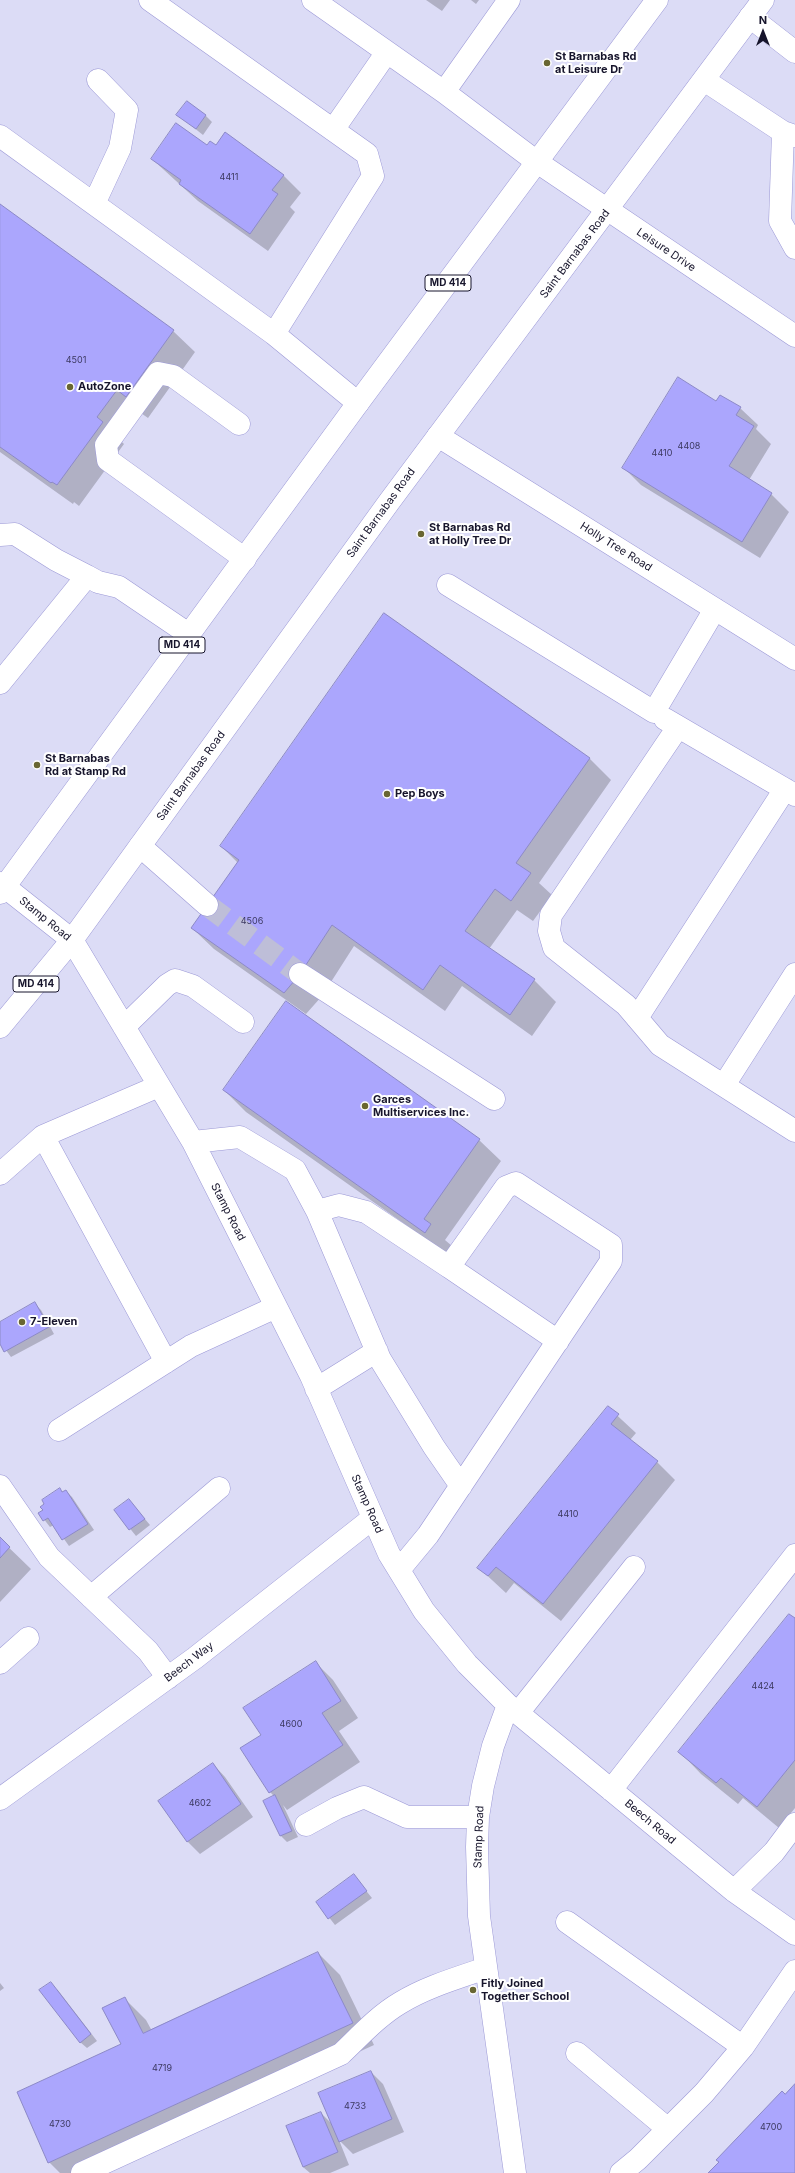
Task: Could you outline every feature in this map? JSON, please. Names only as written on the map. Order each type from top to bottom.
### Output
[{"type":"street","points":[[150,0],[367,154],[373,176],[274,334]]},
{"type":"street","name":"Leisure Drive","points":[[313,0],[444,92],[537,162],[607,211],[795,336]]},
{"type":"street","points":[[444,92],[509,0]]},
{"type":"street","name":"MD 414","points":[[2,888],[190,635],[358,403],[657,0]]},
{"type":"street","points":[[756,8],[795,52]]},
{"type":"street","name":"Saint Barnabas Road","points":[[0,1027],[72,940],[438,436],[607,211],[756,8]]},
{"type":"street","points":[[333,130],[387,52]]},
{"type":"street","points":[[94,204],[120,148],[127,110],[98,80]]},
{"type":"street","points":[[704,80],[789,134],[780,221],[795,248]]},
{"type":"street","points":[[0,136],[274,334],[358,403]]},
{"type":"street","points":[[238,424],[172,376],[158,373],[106,446],[108,460],[245,559]]},
{"type":"street","name":"Holly Tree Road","points":[[438,436],[795,659]]},
{"type":"street","points":[[0,535],[15,534],[56,560],[98,582],[119,587],[190,635]]},
{"type":"street","points":[[0,683],[87,576]]},
{"type":"street","points":[[448,585],[678,727],[790,792],[637,1018]]},
{"type":"street","points":[[654,712],[715,609]]},
{"type":"street","points":[[678,727],[551,915],[548,931],[554,948],[626,1004],[660,1045],[795,1131]]},
{"type":"street","points":[[140,846],[207,905]]},
{"type":"street","name":"Stamp Road","points":[[2,888],[72,940],[193,1142],[316,1389],[389,1554],[424,1611],[467,1664],[513,1709],[493,1746],[478,1817],[479,1916],[515,2173]]},
{"type":"street","points":[[300,974],[494,1099]]},
{"type":"street","points":[[724,1085],[795,974]]},
{"type":"street","points":[[124,1026],[167,985],[175,980],[193,986],[243,1022]]},
{"type":"street","points":[[0,1174],[43,1136],[159,1086]]},
{"type":"street","points":[[43,1136],[166,1362]]},
{"type":"street","points":[[193,1142],[240,1137],[295,1170],[318,1211],[377,1351],[434,1447],[461,1486]]},
{"type":"street","points":[[399,1570],[428,1535],[611,1261],[611,1245],[516,1183],[506,1187],[449,1267]]},
{"type":"street","points":[[318,1211],[338,1205],[366,1212],[558,1341]]},
{"type":"street","points":[[59,1430],[191,1346],[276,1307]]},
{"type":"street","points":[[316,1389],[377,1351]]},
{"type":"street","points":[[0,1486],[49,1557],[148,1651],[168,1678]]},
{"type":"street","points":[[91,1596],[219,1488]]},
{"type":"street","name":"Beech Way","points":[[0,1799],[168,1678],[373,1518]]},
{"type":"street","points":[[611,1790],[795,1555]]},
{"type":"street","points":[[513,1709],[634,1567]]},
{"type":"street","points":[[0,1663],[28,1638]]},
{"type":"street","name":"Beech Road","points":[[513,1709],[734,1891],[795,1934]]},
{"type":"street","points":[[306,1825],[337,1808],[364,1796],[407,1817],[478,1817]]},
{"type":"street","points":[[734,1891],[774,1852],[795,1824]]},
{"type":"street","points":[[567,1922],[743,2047]]},
{"type":"street","points":[[82,2173],[341,2054],[371,2025],[399,2003],[435,1986],[486,1968]]},
{"type":"street","points":[[621,2173],[638,2159],[704,2093],[743,2047],[795,1971]]},
{"type":"street","points":[[577,2053],[668,2129]]},
{"type":"building","points":[[187,101],[206,115],[196,129],[176,115]]},
{"type":"building","points":[[176,123],[207,145],[210,141],[216,145],[225,132],[284,175],[272,190],[278,194],[250,234],[179,184],[181,180],[151,159]]},
{"type":"building","points":[[0,204],[174,330],[126,397],[117,390],[97,417],[103,422],[57,485],[52,482],[51,483],[0,447]]},
{"type":"building","points":[[678,377],[716,401],[720,395],[741,407],[736,415],[754,426],[729,466],[772,493],[742,542],[622,468]]},
{"type":"building","points":[[384,613],[590,758],[516,863],[531,873],[511,901],[495,889],[465,931],[535,979],[510,1015],[440,965],[423,990],[332,925],[300,974],[284,993],[191,928],[239,860],[220,846]]},
{"type":"building","points":[[286,1001],[480,1139],[424,1219],[431,1224],[425,1233],[223,1090]]},
{"type":"building","points":[[35,1302],[49,1327],[4,1352],[0,1344],[0,1322]]},
{"type":"building","points":[[608,1406],[619,1414],[611,1424],[658,1461],[543,1604],[496,1567],[488,1576],[477,1568]]},
{"type":"building","points":[[60,1488],[62,1492],[66,1490],[88,1524],[62,1540],[48,1518],[43,1521],[38,1513],[43,1510],[40,1507],[44,1504],[42,1500]]},
{"type":"building","points":[[129,1499],[145,1519],[129,1530],[114,1510]]},
{"type":"building","points":[[0,1537],[10,1547],[0,1558]]},
{"type":"building","points":[[789,1614],[795,1618],[795,1760],[757,1807],[721,1778],[716,1783],[678,1752]]},
{"type":"building","points":[[316,1661],[341,1701],[322,1713],[343,1745],[269,1793],[240,1748],[261,1735],[243,1708]]},
{"type":"building","points":[[213,1763],[241,1804],[187,1842],[158,1801]]},
{"type":"building","points":[[275,1795],[292,1831],[280,1836],[263,1801]]},
{"type":"building","points":[[354,1874],[367,1891],[328,1919],[316,1902]]},
{"type":"building","points":[[318,1952],[353,2023],[48,2163],[17,2092],[121,2044],[102,2008],[125,1997],[143,2033]]},
{"type":"building","points":[[51,1982],[91,2034],[80,2043],[39,1990]]},
{"type":"building","points":[[371,2071],[392,2119],[339,2142],[318,2093]]},
{"type":"building","points":[[795,2084],[795,2173],[708,2173],[719,2162],[716,2160],[782,2091],[785,2094]]},
{"type":"building","points":[[321,2112],[338,2152],[303,2167],[286,2126]]},
{"type":"tunnel","points":[[207,905],[300,974]]},
{"type":"place","name":"St Barnabas Rd at Leisure Dr","points":[[547,63]]},
{"type":"place","name":"AutoZone","points":[[70,387]]},
{"type":"place","name":"St Barnabas Rd at Holly Tree Dr","points":[[421,534]]},
{"type":"place","name":"St Barnabas Rd at Stamp Rd","points":[[37,765]]},
{"type":"place","name":"Pep Boys","points":[[387,794]]},
{"type":"place","name":"Garces Multiservices Inc.","points":[[365,1106]]},
{"type":"place","name":"7-Eleven","points":[[22,1322]]},
{"type":"place","name":"Fitly Joined Together School","points":[[473,1990]]}]
